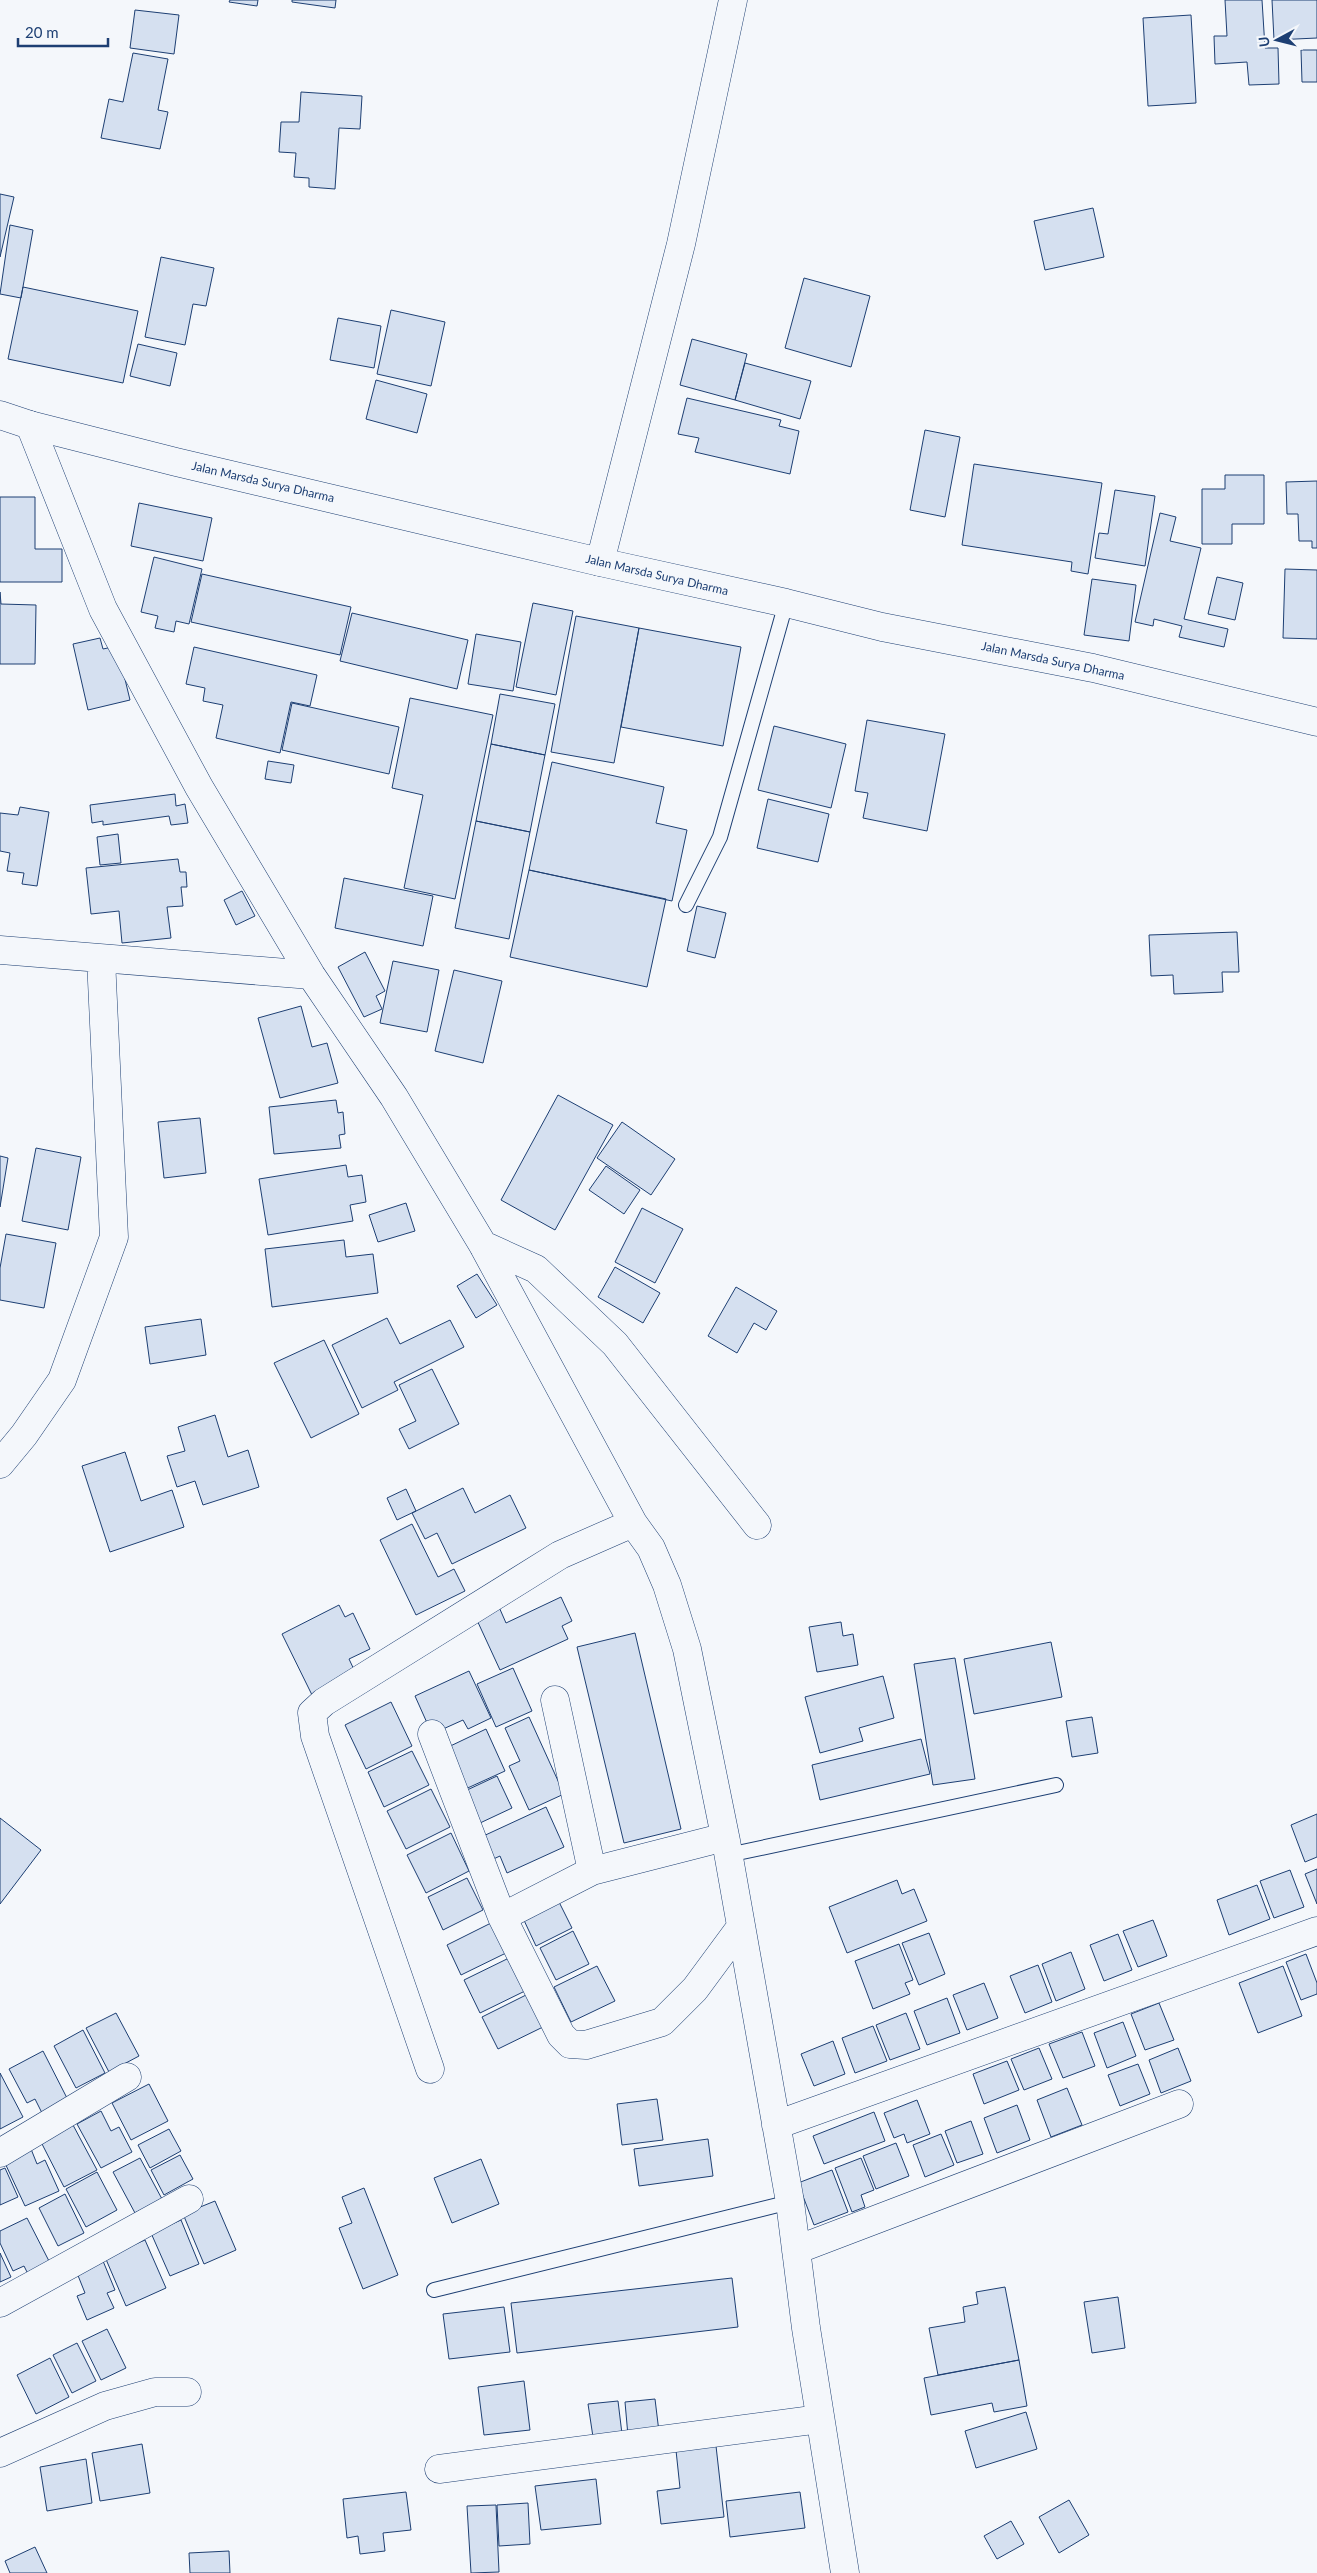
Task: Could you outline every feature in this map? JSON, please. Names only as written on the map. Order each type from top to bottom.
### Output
[{"type":"main road","points":[[600,562],[681,244],[732,0]]},
{"type":"main road","name":"Jalan Marsda Surya Dharma","points":[[0,415],[30,425],[600,562],[786,603],[882,627],[1093,668],[1317,722]]},
{"type":"main road","points":[[30,425],[103,609],[199,787],[311,974],[394,1097],[483,1245],[633,1523],[651,1548],[667,1585],[687,1649],[726,1846],[790,2202],[820,2419],[845,2573]]},
{"type":"main road","points":[[0,950],[311,974]]},
{"type":"main road","points":[[0,1464],[24,1436],[62,1380],[114,1236],[101,959]]},
{"type":"main road","points":[[483,1245],[536,1269],[615,1344],[757,1525]]},
{"type":"main road","points":[[430,2070],[315,1736],[312,1713],[324,1702],[560,1555],[633,1523]]},
{"type":"main road","points":[[555,1700],[592,1871]]},
{"type":"main road","points":[[432,1734],[502,1917],[561,2035],[570,2044],[586,2045],[662,2022],[695,1988],[740,1928]]},
{"type":"main road","points":[[502,1917],[592,1871],[726,1846]]},
{"type":"main road","points":[[776,2125],[1317,1930]]},
{"type":"main road","points":[[0,2153],[127,2077]]},
{"type":"main road","points":[[796,2250],[1178,2104]]},
{"type":"main road","points":[[0,2303],[189,2199]]},
{"type":"main road","points":[[0,2453],[105,2406],[155,2392],[187,2392]]},
{"type":"main road","points":[[439,2469],[820,2419]]},
{"type":"lane","points":[[686,905],[720,837],[786,603]]},
{"type":"lane","points":[[726,1846],[1056,1786]]},
{"type":"lane","points":[[434,2290],[790,2202]]},
{"type":"building","points":[[230,0],[258,0],[257,6],[229,2]]},
{"type":"building","points":[[292,0],[336,0],[335,8],[292,2]]},
{"type":"building","points":[[1225,0],[1262,0],[1265,48],[1278,48],[1279,84],[1249,85],[1247,62],[1215,64],[1214,36],[1227,36]]},
{"type":"building","points":[[1272,0],[1317,0],[1317,38],[1274,40]]},
{"type":"building","points":[[135,10],[179,15],[174,54],[130,48]]},
{"type":"building","points":[[1191,15],[1196,103],[1148,106],[1143,18]]},
{"type":"building","points":[[1301,50],[1317,50],[1317,82],[1302,82]]},
{"type":"building","points":[[133,53],[168,59],[158,110],[168,112],[160,149],[101,138],[109,99],[123,102]]},
{"type":"building","points":[[301,92],[362,96],[360,129],[339,128],[335,189],[309,187],[309,178],[294,177],[296,153],[279,152],[281,122],[299,122]]},
{"type":"building","points":[[0,194],[14,197],[0,257]]},
{"type":"building","points":[[1093,208],[1104,257],[1045,270],[1034,221]]},
{"type":"building","points":[[10,225],[33,230],[21,298],[0,294]]},
{"type":"building","points":[[161,257],[214,268],[206,306],[193,304],[185,345],[145,337]]},
{"type":"building","points":[[804,278],[870,296],[851,367],[785,348]]},
{"type":"building","points":[[23,287],[138,311],[123,383],[8,359]]},
{"type":"building","points":[[391,310],[445,322],[431,386],[377,374]]},
{"type":"building","points":[[338,318],[381,326],[374,368],[330,360]]},
{"type":"building","points":[[692,339],[747,354],[735,400],[680,385]]},
{"type":"building","points":[[138,344],[177,353],[170,386],[130,376]]},
{"type":"building","points":[[745,363],[811,381],[800,419],[735,400]]},
{"type":"building","points":[[376,380],[427,394],[417,433],[366,419]]},
{"type":"building","points":[[687,398],[781,420],[779,426],[799,431],[790,474],[695,452],[699,438],[678,434]]},
{"type":"building","points":[[925,430],[960,437],[945,517],[910,510]]},
{"type":"building","points":[[974,464],[1102,483],[1088,574],[1071,571],[1072,562],[962,545]]},
{"type":"building","points":[[1225,475],[1264,475],[1264,524],[1232,524],[1232,544],[1202,544],[1202,489],[1225,489]]},
{"type":"building","points":[[1317,481],[1317,548],[1312,548],[1312,541],[1299,541],[1298,514],[1287,514],[1286,482]]},
{"type":"building","points":[[1115,490],[1155,496],[1145,566],[1095,558],[1099,533],[1108,534]]},
{"type":"building","points":[[0,497],[35,497],[35,549],[62,549],[62,582],[0,582]]},
{"type":"building","points":[[139,503],[212,518],[203,561],[131,546]]},
{"type":"building","points":[[1160,513],[1176,517],[1170,541],[1201,548],[1184,619],[1228,629],[1224,647],[1179,637],[1182,626],[1154,619],[1153,626],[1135,622]]},
{"type":"building","points":[[154,557],[202,569],[189,624],[176,621],[174,632],[155,628],[158,616],[141,612]]},
{"type":"building","points":[[1285,569],[1317,570],[1317,639],[1283,638]]},
{"type":"building","points":[[202,574],[351,607],[340,655],[191,622]]},
{"type":"building","points":[[1217,577],[1243,583],[1235,620],[1208,614]]},
{"type":"building","points":[[1092,579],[1136,585],[1129,641],[1084,635]]},
{"type":"building","points":[[0,592],[1,604],[36,605],[35,664],[0,664]]},
{"type":"building","points":[[533,603],[573,611],[556,695],[516,687]]},
{"type":"building","points":[[352,613],[468,640],[457,689],[340,661]]},
{"type":"building","points":[[576,616],[639,628],[614,763],[551,752]]},
{"type":"building","points":[[639,628],[741,647],[723,746],[621,727]]},
{"type":"building","points":[[476,634],[521,642],[513,691],[468,684]]},
{"type":"building","points":[[100,638],[103,649],[117,646],[130,700],[88,710],[73,644]]},
{"type":"building","points":[[194,647],[317,675],[310,706],[291,702],[280,753],[216,738],[223,705],[203,701],[205,688],[186,684]]},
{"type":"building","points":[[500,694],[555,704],[545,755],[491,744]]},
{"type":"building","points":[[410,698],[493,715],[455,899],[404,888],[423,795],[392,788]]},
{"type":"building","points":[[292,703],[399,727],[389,774],[282,750]]},
{"type":"building","points":[[867,720],[945,734],[927,831],[863,818],[868,793],[855,791]]},
{"type":"building","points":[[774,726],[846,744],[831,808],[758,790]]},
{"type":"building","points":[[491,744],[545,755],[530,832],[476,821]]},
{"type":"building","points":[[268,761],[294,765],[291,783],[265,779]]},
{"type":"building","points":[[552,762],[664,787],[656,823],[687,830],[672,901],[529,870]]},
{"type":"building","points":[[175,794],[176,806],[185,804],[188,823],[171,825],[169,816],[103,825],[103,821],[92,823],[90,805]]},
{"type":"building","points":[[768,799],[829,814],[818,862],[757,848]]},
{"type":"building","points":[[20,807],[49,812],[37,886],[22,884],[24,873],[7,871],[10,853],[0,851],[0,813],[18,815]]},
{"type":"building","points":[[476,821],[530,832],[509,939],[455,928]]},
{"type":"building","points":[[118,834],[121,863],[100,865],[97,837]]},
{"type":"building","points":[[178,859],[180,872],[186,872],[187,887],[181,887],[183,906],[167,907],[171,938],[122,943],[119,911],[91,914],[86,868]]},
{"type":"building","points":[[529,870],[666,899],[647,987],[510,957]]},
{"type":"building","points":[[344,878],[433,896],[423,946],[335,928]]},
{"type":"building","points":[[242,891],[255,916],[236,925],[224,900]]},
{"type":"building","points":[[697,906],[726,913],[715,958],[687,951]]},
{"type":"building","points":[[1237,932],[1239,972],[1222,972],[1223,992],[1174,994],[1173,975],[1151,976],[1149,935]]},
{"type":"building","points":[[365,952],[385,991],[376,996],[382,1009],[364,1017],[338,967]]},
{"type":"building","points":[[393,961],[439,970],[427,1032],[380,1023]]},
{"type":"building","points":[[454,970],[502,981],[483,1063],[435,1051]]},
{"type":"building","points":[[301,1006],[312,1047],[327,1043],[338,1083],[280,1098],[258,1018]]},
{"type":"building","points":[[558,1095],[613,1125],[555,1230],[501,1200]]},
{"type":"building","points":[[336,1100],[338,1113],[343,1112],[345,1134],[339,1135],[341,1148],[274,1154],[269,1107]]},
{"type":"building","points":[[200,1118],[206,1173],[164,1178],[158,1122]]},
{"type":"building","points":[[622,1122],[675,1159],[651,1195],[597,1158]]},
{"type":"building","points":[[36,1148],[81,1157],[68,1230],[22,1221]]},
{"type":"building","points":[[0,1156],[8,1158],[0,1207]]},
{"type":"building","points":[[346,1165],[348,1177],[362,1175],[366,1202],[350,1205],[353,1221],[268,1235],[259,1179]]},
{"type":"building","points":[[606,1166],[640,1190],[624,1214],[589,1190]]},
{"type":"building","points":[[406,1203],[415,1231],[378,1242],[369,1215]]},
{"type":"building","points":[[642,1208],[683,1229],[655,1283],[615,1262]]},
{"type":"building","points":[[6,1234],[56,1243],[44,1308],[0,1300],[0,1268]]},
{"type":"building","points":[[344,1240],[346,1257],[373,1254],[378,1293],[272,1307],[265,1249]]},
{"type":"building","points":[[615,1267],[660,1293],[643,1323],[598,1297]]},
{"type":"building","points":[[477,1274],[497,1305],[476,1318],[457,1286]]},
{"type":"building","points":[[736,1287],[777,1311],[766,1330],[754,1323],[737,1353],[708,1336]]},
{"type":"building","points":[[387,1318],[400,1344],[450,1320],[464,1347],[394,1382],[398,1390],[362,1408],[332,1345]]},
{"type":"building","points":[[201,1319],[206,1355],[150,1364],[145,1327]]},
{"type":"building","points":[[324,1340],[359,1414],[311,1438],[274,1363]]},
{"type":"building","points":[[432,1369],[459,1424],[409,1449],[399,1429],[416,1421],[399,1385]]},
{"type":"building","points":[[215,1415],[228,1457],[248,1450],[259,1487],[203,1505],[195,1481],[177,1487],[167,1456],[185,1451],[178,1427]]},
{"type":"building","points":[[125,1452],[141,1501],[172,1490],[184,1527],[110,1552],[82,1466]]},
{"type":"building","points":[[463,1488],[475,1513],[510,1495],[526,1528],[452,1564],[437,1533],[425,1539],[412,1513]]},
{"type":"building","points":[[406,1489],[416,1511],[397,1520],[387,1498]]},
{"type":"building","points":[[412,1524],[438,1577],[454,1569],[465,1591],[416,1615],[380,1540]]},
{"type":"building","points":[[561,1597],[572,1621],[562,1626],[568,1639],[500,1670],[476,1618],[499,1607],[506,1623]]},
{"type":"building","points":[[339,1605],[345,1617],[353,1613],[370,1649],[349,1659],[357,1676],[313,1697],[282,1634]]},
{"type":"building","points":[[841,1622],[843,1636],[853,1634],[858,1665],[817,1672],[809,1627]]},
{"type":"building","points":[[635,1633],[681,1829],[624,1843],[577,1647]]},
{"type":"building","points":[[1051,1642],[1062,1697],[974,1714],[964,1659]]},
{"type":"building","points":[[955,1658],[975,1779],[933,1785],[914,1664]]},
{"type":"building","points":[[513,1668],[532,1711],[496,1727],[477,1684]]},
{"type":"building","points":[[469,1671],[491,1718],[468,1729],[463,1720],[432,1734],[415,1696]]},
{"type":"building","points":[[883,1676],[894,1718],[859,1728],[863,1741],[820,1753],[805,1697]]},
{"type":"building","points":[[391,1702],[412,1746],[366,1769],[345,1725]]},
{"type":"building","points":[[529,1717],[564,1794],[529,1810],[509,1766],[520,1761],[505,1728]]},
{"type":"building","points":[[1092,1717],[1098,1753],[1072,1757],[1066,1721]]},
{"type":"building","points":[[486,1729],[505,1771],[461,1791],[442,1750]]},
{"type":"building","points":[[921,1739],[930,1774],[820,1800],[812,1765]]},
{"type":"building","points":[[412,1751],[429,1785],[384,1807],[368,1772]]},
{"type":"building","points":[[497,1776],[512,1808],[480,1823],[465,1791]]},
{"type":"building","points":[[431,1789],[450,1827],[406,1849],[387,1811]]},
{"type":"building","points":[[546,1807],[564,1847],[507,1873],[500,1856],[489,1861],[479,1838]]},
{"type":"building","points":[[1317,1814],[1317,1857],[1305,1862],[1291,1825]]},
{"type":"building","points":[[0,1818],[41,1850],[0,1904]]},
{"type":"building","points":[[451,1833],[469,1871],[426,1893],[407,1855]]},
{"type":"building","points":[[1317,1869],[1317,1904],[1305,1874]]},
{"type":"building","points":[[1290,1870],[1304,1907],[1274,1918],[1260,1881]]},
{"type":"building","points":[[467,1878],[483,1910],[443,1930],[428,1897]]},
{"type":"building","points":[[897,1880],[902,1894],[914,1889],[927,1921],[847,1953],[829,1907]]},
{"type":"building","points":[[1257,1885],[1270,1919],[1229,1935],[1217,1900]]},
{"type":"building","points":[[557,1898],[572,1928],[536,1946],[522,1916]]},
{"type":"building","points":[[1153,1920],[1167,1956],[1138,1967],[1123,1931]]},
{"type":"building","points":[[491,1923],[506,1953],[461,1975],[447,1945]]},
{"type":"building","points":[[573,1931],[589,1964],[556,1980],[540,1948]]},
{"type":"building","points":[[929,1933],[945,1974],[919,1985],[902,1943]]},
{"type":"building","points":[[1118,1934],[1132,1970],[1104,1981],[1090,1945]]},
{"type":"building","points":[[899,1944],[913,1980],[905,1983],[910,1994],[873,2009],[855,1961]]},
{"type":"building","points":[[1071,1952],[1085,1989],[1056,2001],[1042,1964]]},
{"type":"building","points":[[1306,1954],[1317,1983],[1317,1994],[1301,2000],[1286,1962]]},
{"type":"building","points":[[511,1957],[527,1990],[480,2013],[464,1980]]},
{"type":"building","points":[[1038,1965],[1052,2002],[1025,2013],[1010,1976]]},
{"type":"building","points":[[597,1966],[615,2001],[571,2022],[554,1987]]},
{"type":"building","points":[[1283,1966],[1302,2016],[1258,2033],[1239,1983]]},
{"type":"building","points":[[984,1983],[998,2018],[967,2030],[953,1995]]},
{"type":"building","points":[[530,1993],[545,2026],[498,2049],[482,2017]]},
{"type":"building","points":[[947,1998],[960,2033],[927,2045],[914,2011]]},
{"type":"building","points":[[1159,2003],[1174,2040],[1145,2050],[1131,2014]]},
{"type":"building","points":[[116,2013],[139,2056],[109,2072],[86,2028]]},
{"type":"building","points":[[906,2013],[920,2049],[890,2060],[876,2025]]},
{"type":"building","points":[[1123,2022],[1136,2056],[1107,2068],[1094,2033]]},
{"type":"building","points":[[873,2026],[887,2061],[855,2073],[842,2038]]},
{"type":"building","points":[[83,2030],[105,2073],[76,2088],[54,2046]]},
{"type":"building","points":[[1082,2032],[1095,2066],[1063,2078],[1049,2044]]},
{"type":"building","points":[[833,2041],[845,2074],[814,2086],[801,2054]]},
{"type":"building","points":[[1039,2048],[1052,2079],[1024,2090],[1011,2059]]},
{"type":"building","points":[[1178,2048],[1191,2081],[1161,2093],[1149,2060]]},
{"type":"building","points":[[43,2051],[69,2102],[43,2115],[35,2099],[27,2103],[9,2069]]},
{"type":"building","points":[[1007,2061],[1019,2090],[984,2104],[973,2074]]},
{"type":"building","points":[[1138,2064],[1150,2094],[1120,2106],[1108,2075]]},
{"type":"building","points":[[0,2073],[23,2117],[0,2129]]},
{"type":"building","points":[[149,2084],[168,2121],[131,2140],[112,2103]]},
{"type":"building","points":[[1067,2088],[1082,2125],[1051,2137],[1037,2100]]},
{"type":"building","points":[[657,2099],[663,2140],[622,2145],[617,2104]]},
{"type":"building","points":[[917,2100],[930,2134],[907,2143],[904,2134],[894,2138],[884,2113]]},
{"type":"building","points":[[1017,2105],[1030,2140],[997,2153],[984,2118]]},
{"type":"building","points":[[101,2111],[111,2131],[119,2127],[132,2152],[101,2168],[77,2124]]},
{"type":"building","points":[[874,2112],[885,2141],[824,2164],[813,2136]]},
{"type":"building","points":[[971,2121],[983,2154],[957,2163],[945,2131]]},
{"type":"building","points":[[73,2125],[97,2170],[64,2187],[41,2142]]},
{"type":"building","points":[[169,2129],[181,2151],[150,2168],[138,2145]]},
{"type":"building","points":[[941,2134],[954,2165],[925,2177],[913,2145]]},
{"type":"building","points":[[708,2139],[713,2176],[639,2186],[634,2149]]},
{"type":"building","points":[[896,2143],[909,2176],[876,2189],[863,2156]]},
{"type":"building","points":[[31,2149],[37,2164],[45,2160],[59,2191],[25,2206],[4,2161]]},
{"type":"building","points":[[180,2155],[193,2179],[164,2195],[151,2170]]},
{"type":"building","points":[[140,2158],[162,2199],[135,2213],[113,2172]]},
{"type":"building","points":[[861,2158],[874,2190],[861,2195],[865,2207],[852,2212],[835,2168]]},
{"type":"building","points":[[481,2159],[499,2204],[452,2223],[434,2178]]},
{"type":"building","points":[[5,2168],[18,2197],[0,2205],[0,2170]]},
{"type":"building","points":[[832,2170],[848,2212],[814,2225],[798,2183]]},
{"type":"building","points":[[97,2172],[117,2210],[86,2227],[66,2189]]},
{"type":"building","points":[[364,2188],[398,2275],[363,2289],[339,2228],[352,2223],[342,2197]]},
{"type":"building","points":[[65,2194],[84,2233],[58,2246],[39,2208]]},
{"type":"building","points":[[215,2201],[236,2250],[204,2264],[183,2214]]},
{"type":"building","points":[[27,2218],[50,2263],[28,2274],[24,2266],[13,2271],[0,2243],[0,2231]]},
{"type":"building","points":[[181,2220],[199,2264],[170,2276],[151,2233]]},
{"type":"building","points":[[145,2240],[166,2288],[126,2306],[105,2257]]},
{"type":"building","points":[[0,2253],[11,2277],[0,2282]]},
{"type":"building","points":[[103,2261],[115,2290],[107,2293],[114,2308],[87,2320],[77,2296],[85,2293],[77,2273]]},
{"type":"building","points":[[732,2278],[738,2327],[517,2353],[511,2303]]},
{"type":"building","points":[[1005,2287],[1019,2360],[938,2375],[929,2328],[965,2322],[963,2307],[978,2304],[976,2292]]},
{"type":"building","points":[[1118,2297],[1125,2348],[1092,2353],[1084,2302]]},
{"type":"building","points":[[504,2307],[510,2352],[449,2359],[443,2314]]},
{"type":"building","points":[[107,2329],[126,2368],[101,2380],[82,2341]]},
{"type":"building","points":[[77,2343],[96,2381],[72,2393],[53,2355]]},
{"type":"building","points":[[50,2358],[69,2397],[36,2414],[17,2375]]},
{"type":"building","points":[[1019,2360],[1027,2406],[994,2412],[992,2403],[931,2415],[924,2378]]},
{"type":"building","points":[[524,2381],[530,2430],[484,2435],[478,2387]]},
{"type":"building","points":[[655,2399],[659,2432],[628,2436],[625,2402]]},
{"type":"building","points":[[618,2401],[622,2434],[593,2437],[588,2404]]},
{"type":"building","points":[[1026,2412],[1037,2449],[976,2468],[965,2431]]},
{"type":"building","points":[[715,2437],[724,2517],[661,2524],[657,2491],[680,2488],[675,2441]]},
{"type":"building","points":[[142,2444],[150,2493],[100,2501],[92,2453]]},
{"type":"building","points":[[86,2459],[92,2503],[47,2511],[40,2467]]},
{"type":"building","points":[[596,2479],[601,2524],[541,2530],[535,2486]]},
{"type":"building","points":[[406,2492],[411,2530],[383,2533],[385,2551],[360,2554],[358,2536],[347,2538],[343,2499]]},
{"type":"building","points":[[800,2492],[805,2528],[730,2537],[726,2501]]},
{"type":"building","points":[[1069,2500],[1089,2535],[1059,2553],[1039,2517]]},
{"type":"building","points":[[528,2503],[530,2544],[499,2546],[497,2505]]},
{"type":"building","points":[[496,2505],[499,2572],[471,2573],[467,2506]]},
{"type":"building","points":[[1011,2521],[1024,2544],[997,2559],[984,2536]]},
{"type":"building","points":[[35,2547],[47,2573],[10,2573],[5,2561]]},
{"type":"building","points":[[229,2551],[230,2573],[190,2573],[189,2553]]}]
